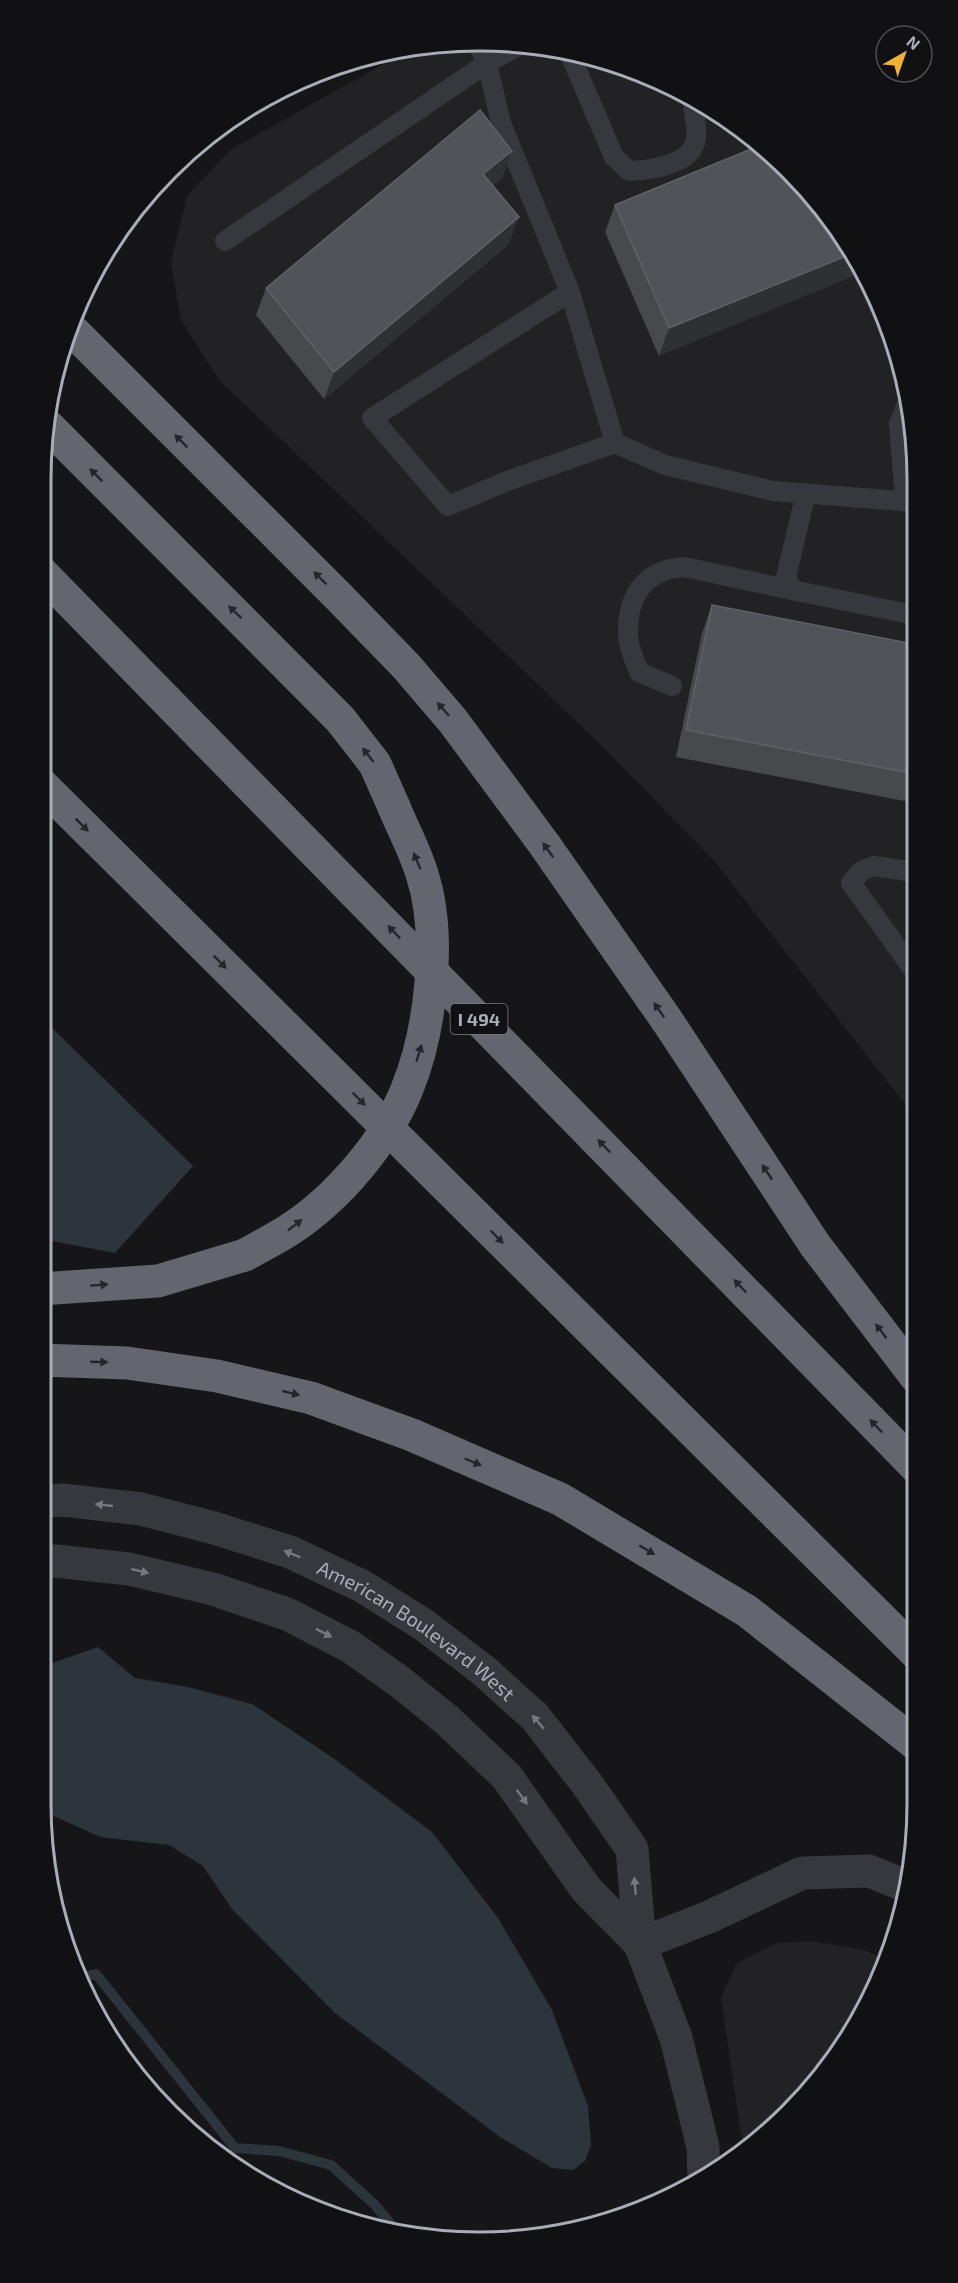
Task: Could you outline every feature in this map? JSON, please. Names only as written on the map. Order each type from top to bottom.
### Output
[{"type":"highway","points":[[76,334],[338,596],[406,666],[453,721],[544,844],[668,1022],[815,1245],[907,1365]]},
{"type":"highway","points":[[51,1288],[158,1281],[245,1255],[289,1230],[322,1203],[354,1173],[389,1125],[407,1089],[421,1047],[430,999],[434,954],[423,874],[375,764],[340,719],[54,432]]},
{"type":"highway","name":"I 494","points":[[51,582],[907,1458]]},
{"type":"highway","points":[[51,794],[907,1644]]},
{"type":"highway","points":[[51,1360],[127,1363],[217,1376],[311,1398],[412,1435],[560,1499],[747,1611],[907,1736]]},
{"type":"street","name":"American Boulevard West","points":[[51,1501],[141,1509],[214,1528],[290,1552],[362,1586],[424,1624],[484,1671],[535,1717],[632,1849],[640,1944],[676,2038],[703,2147],[704,2168]]},
{"type":"street","name":"American Boulevard West","points":[[51,1561],[129,1569],[213,1589],[287,1614],[351,1647],[447,1720],[507,1777],[586,1889],[640,1944]]},
{"type":"street","points":[[640,1944],[709,1917],[802,1873],[869,1871],[900,1883]]},
{"type":"lane","points":[[481,51],[487,63],[501,123],[570,292],[615,443]]},
{"type":"lane","points":[[225,241],[487,63],[507,52]]},
{"type":"lane","points":[[573,62],[614,157],[630,171],[665,166],[689,154],[696,139],[693,108]]},
{"type":"lane","points":[[570,292],[372,418],[448,506],[507,481],[615,443],[665,465],[773,491],[907,501]]},
{"type":"lane","points":[[902,418],[900,424],[907,477]]},
{"type":"lane","points":[[792,590],[786,576],[806,493]]},
{"type":"lane","points":[[672,686],[639,672],[628,637],[631,604],[644,582],[667,568],[684,567],[907,614]]},
{"type":"lane","points":[[907,871],[874,866],[861,871],[851,883],[907,961]]},
{"type":"shaded area","points":[[451,52],[507,52],[535,55],[562,59],[617,74],[693,108],[740,139],[761,157],[782,176],[819,218],[850,265],[884,341],[899,396],[906,451],[907,1107],[711,857],[596,740],[219,380],[181,320],[171,262],[187,196],[230,150],[390,61]]},
{"type":"shaded area","points":[[51,1027],[193,1166],[115,1253],[51,1241]]},
{"type":"shaded area","points":[[98,1647],[135,1678],[188,1687],[252,1704],[336,1760],[432,1832],[498,1918],[552,2010],[588,2106],[591,2145],[585,2161],[573,2170],[552,2168],[500,2137],[335,2013],[232,1909],[203,1866],[169,1845],[100,1837],[51,1815],[51,1663]]},
{"type":"shaded area","points":[[811,1941],[865,1950],[878,1956],[850,2018],[819,2065],[782,2107],[742,2142],[721,1997],[737,1963],[777,1943]]},
{"type":"building","points":[[480,110],[512,151],[483,174],[519,217],[334,372],[266,288]]},
{"type":"building","points":[[751,149],[782,176],[801,197],[819,218],[845,257],[669,328],[615,205]]},
{"type":"building","points":[[712,605],[907,643],[907,772],[686,730]]},
{"type":"waterway","points":[[88,1976],[96,1974],[235,2148],[279,2151],[331,2165],[375,2205],[389,2222]]}]
